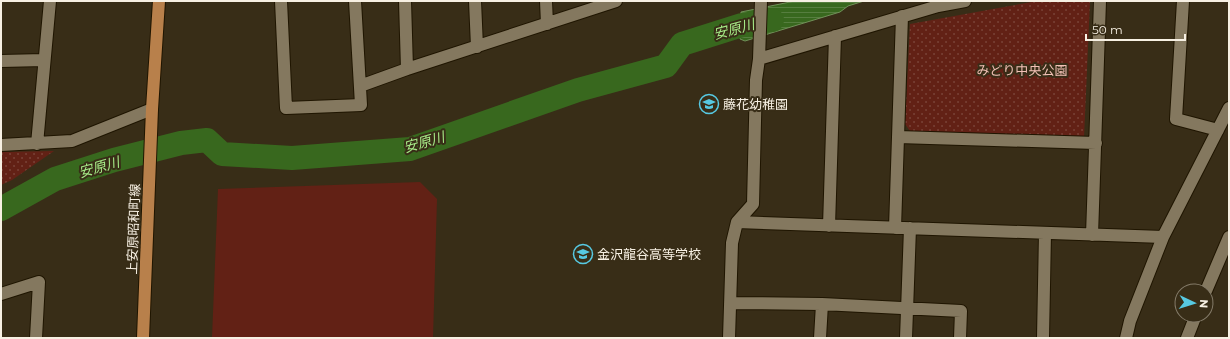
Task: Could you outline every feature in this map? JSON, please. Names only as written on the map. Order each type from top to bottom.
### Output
[{"type":"main road","name":"上安原昭和町線","points":[[143,338],[152,109],[159,1]]},
{"type":"street","points":[[37,144],[50,1]]},
{"type":"street","points":[[281,1],[286,108],[361,105],[355,1]]},
{"type":"street","points":[[405,1],[407,69]]},
{"type":"street","points":[[475,1],[477,47]]},
{"type":"street","points":[[546,1],[547,24]]},
{"type":"street","points":[[360,86],[407,69],[616,1]]},
{"type":"street","points":[[729,338],[732,243],[737,222],[753,204],[756,80],[759,53],[761,1]]},
{"type":"street","points":[[759,53],[834,36],[938,6],[965,1]]},
{"type":"street","points":[[1092,235],[1100,1]]},
{"type":"street","points":[[1183,1],[1176,119],[1218,130]]},
{"type":"street","points":[[895,228],[902,16]]},
{"type":"street","points":[[829,226],[834,36]]},
{"type":"street","points":[[1,61],[44,60]]},
{"type":"street","points":[[1126,338],[1130,321],[1163,237],[1229,108]]},
{"type":"street","points":[[1,145],[72,141],[152,109]]},
{"type":"street","points":[[898,137],[1096,143]]},
{"type":"street","points":[[737,222],[1163,237]]},
{"type":"street","points":[[906,338],[910,228]]},
{"type":"street","points":[[1043,338],[1045,233]]},
{"type":"street","points":[[1209,283],[1229,237]]},
{"type":"street","points":[[1,294],[39,282],[36,338]]},
{"type":"street","points":[[730,303],[822,304],[961,310],[960,338]]},
{"type":"street","points":[[820,338],[822,304]]},
{"type":"street","points":[[1186,338],[1193,323]]},
{"type":"green space","name":"みどり中央公園","points":[[1037,1],[1090,1],[1084,138],[910,131],[905,124],[910,24]]},
{"type":"green space","points":[[54,151],[12,180],[1,185],[1,152]]},
{"type":"green space","points":[[420,182],[437,199],[433,338],[212,338],[218,189]]},
{"type":"shaded area","points":[[795,1],[864,1],[848,6],[840,12],[745,41],[740,39],[741,12]]},
{"type":"waterway","name":"安原川","points":[[1,209],[55,179],[114,160],[181,143],[207,140],[222,154],[292,158],[410,149],[578,90],[666,66],[682,44],[742,25],[772,20]]},
{"type":"place","name":"藤花幼稚園","points":[[709,104]]},
{"type":"place","name":"金沢龍谷高等学校","points":[[583,254]]}]
